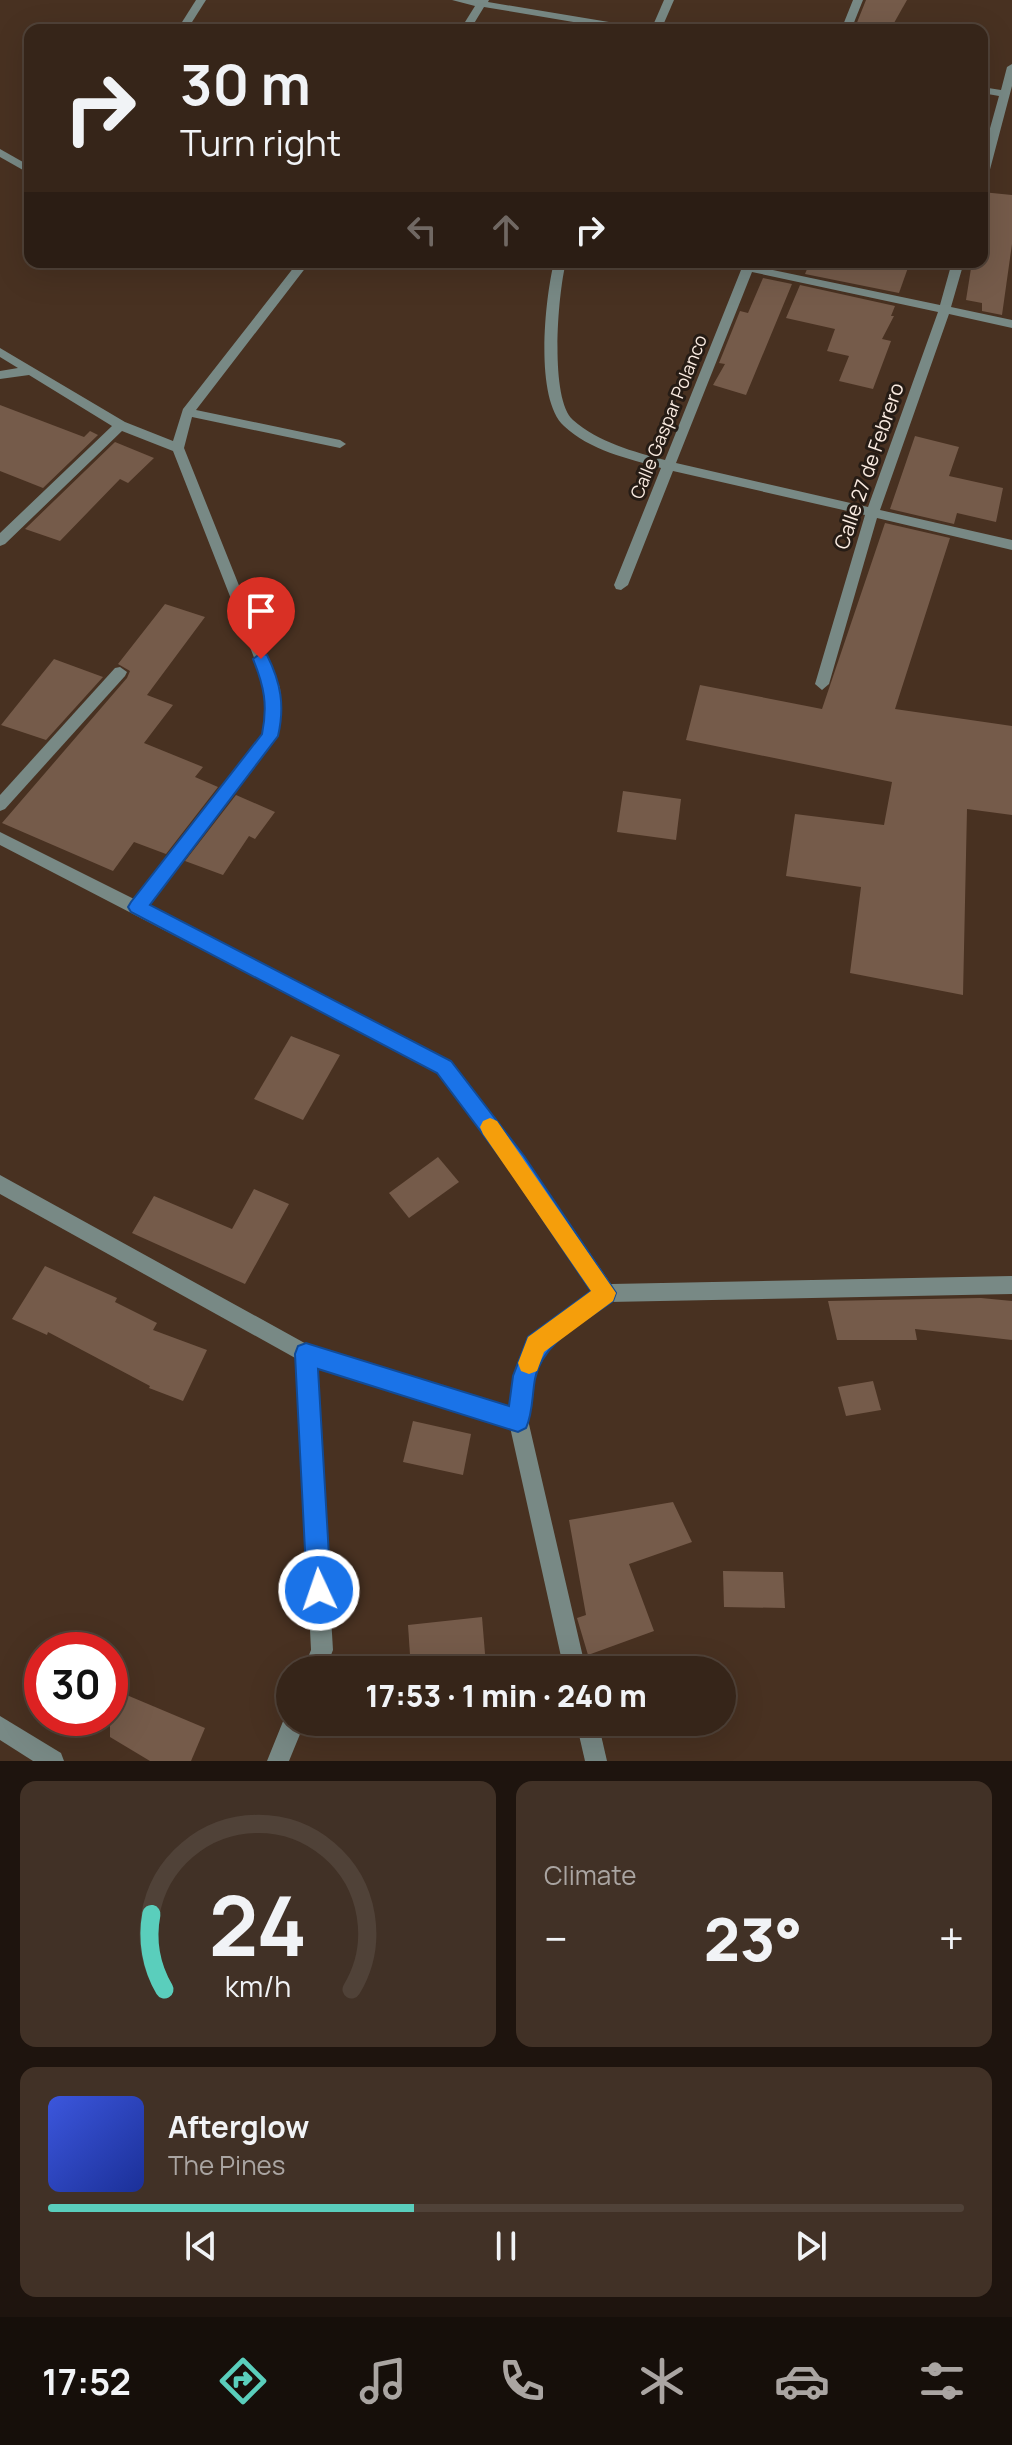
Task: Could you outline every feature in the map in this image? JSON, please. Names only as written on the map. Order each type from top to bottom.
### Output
[{"type":"street","points":[[186,24],[201,0]]},
{"type":"street","points":[[457,0],[606,24]]},
{"type":"street","points":[[659,24],[669,0]]},
{"type":"street","points":[[848,24],[858,0]]},
{"type":"street","points":[[469,24],[483,2]]},
{"type":"street","points":[[988,156],[1012,67]]},
{"type":"street","points":[[988,90],[1008,88]]},
{"type":"street","points":[[0,152],[24,167]]},
{"type":"street","points":[[137,907],[270,736],[275,712],[273,688],[178,448],[187,412],[299,268]]},
{"type":"street","points":[[558,268],[550,345],[555,395],[564,421],[593,439],[669,464],[1012,545]]},
{"type":"street","name":"Calle Gaspar Polanco","points":[[621,585],[747,268]]},
{"type":"street","points":[[762,268],[1012,324]]},
{"type":"street","name":"Calle 27 de Febrero","points":[[822,684],[872,513],[956,268]]},
{"type":"street","points":[[0,352],[120,425],[178,448]]},
{"type":"street","points":[[0,375],[28,371]]},
{"type":"street","points":[[187,412],[340,444]]},
{"type":"street","points":[[0,541],[120,425]]},
{"type":"street","points":[[0,805],[120,672]]},
{"type":"street","points":[[0,838],[444,1067],[517,1162],[606,1293]]},
{"type":"street","points":[[0,1184],[306,1354],[518,1420]]},
{"type":"street","points":[[572,1656],[518,1420],[524,1376],[536,1345],[606,1293],[1012,1285]]},
{"type":"street","points":[[306,1354],[322,1650],[320,1656]]},
{"type":"street","points":[[0,1727],[53,1761]]},
{"type":"street","points":[[278,1761],[288,1736]]},
{"type":"street","points":[[590,1736],[596,1761]]},
{"type":"building","points":[[866,0],[907,0],[893,24],[856,24]]},
{"type":"building","points":[[988,193],[1012,195],[1012,244],[1002,315],[982,311],[982,303],[966,300],[971,268],[988,268]]},
{"type":"building","points":[[808,268],[908,268],[899,293],[805,274]]},
{"type":"building","points":[[763,278],[792,284],[746,395],[713,385],[725,364],[719,363],[740,311],[748,313]]},
{"type":"building","points":[[800,285],[895,306],[891,316],[894,316],[882,339],[891,341],[873,389],[839,381],[849,356],[827,351],[835,329],[786,318]]},
{"type":"building","points":[[0,405],[84,437],[90,431],[98,435],[43,488],[0,471]]},
{"type":"building","points":[[915,436],[959,447],[949,476],[1003,488],[996,522],[957,513],[954,524],[890,509]]},
{"type":"building","points":[[115,442],[154,458],[128,483],[120,479],[60,541],[25,529]]},
{"type":"building","points":[[885,523],[950,538],[895,709],[1012,726],[1012,815],[967,809],[963,995],[850,973],[861,887],[786,876],[795,814],[884,825],[892,782],[686,740],[700,685],[822,709]]},
{"type":"building","points":[[165,604],[205,617],[147,695],[173,705],[144,743],[203,767],[195,777],[218,787],[166,854],[134,842],[113,871],[2,823],[127,678],[130,671],[118,664]]},
{"type":"building","points":[[54,659],[103,677],[46,740],[1,725]]},
{"type":"building","points":[[623,791],[681,799],[676,840],[617,832]]},
{"type":"building","points":[[236,795],[275,812],[255,839],[249,836],[223,875],[185,861]]},
{"type":"building","points":[[291,1036],[340,1055],[303,1120],[254,1099]]},
{"type":"building","points":[[438,1157],[459,1182],[409,1218],[389,1193]]},
{"type":"building","points":[[254,1189],[289,1204],[245,1284],[132,1233],[154,1196],[232,1229]]},
{"type":"building","points":[[45,1266],[117,1298],[115,1302],[157,1323],[153,1330],[207,1350],[183,1401],[149,1388],[48,1332],[47,1335],[12,1319]]},
{"type":"building","points":[[981,1298],[1012,1301],[1012,1340],[915,1329],[917,1340],[837,1340],[828,1301]]},
{"type":"building","points":[[873,1381],[881,1410],[846,1416],[838,1387]]},
{"type":"building","points":[[413,1421],[471,1434],[463,1475],[403,1462]]},
{"type":"building","points":[[673,1502],[692,1542],[629,1564],[654,1631],[588,1655],[577,1618],[586,1615],[569,1520]]},
{"type":"building","points":[[723,1571],[783,1572],[785,1608],[724,1607]]},
{"type":"building","points":[[482,1617],[485,1656],[410,1656],[408,1625]]},
{"type":"building","points":[[128,1696],[205,1728],[191,1761],[150,1761],[110,1737],[128,1736]]},
{"type":"slow traffic","points":[[490,1127],[606,1293],[536,1345],[529,1363]]},
{"type":"route","points":[[261,659],[273,688],[275,712],[270,736],[137,907],[444,1067],[517,1162],[606,1293],[536,1345],[524,1376],[518,1420],[306,1354],[319,1590]]}]
